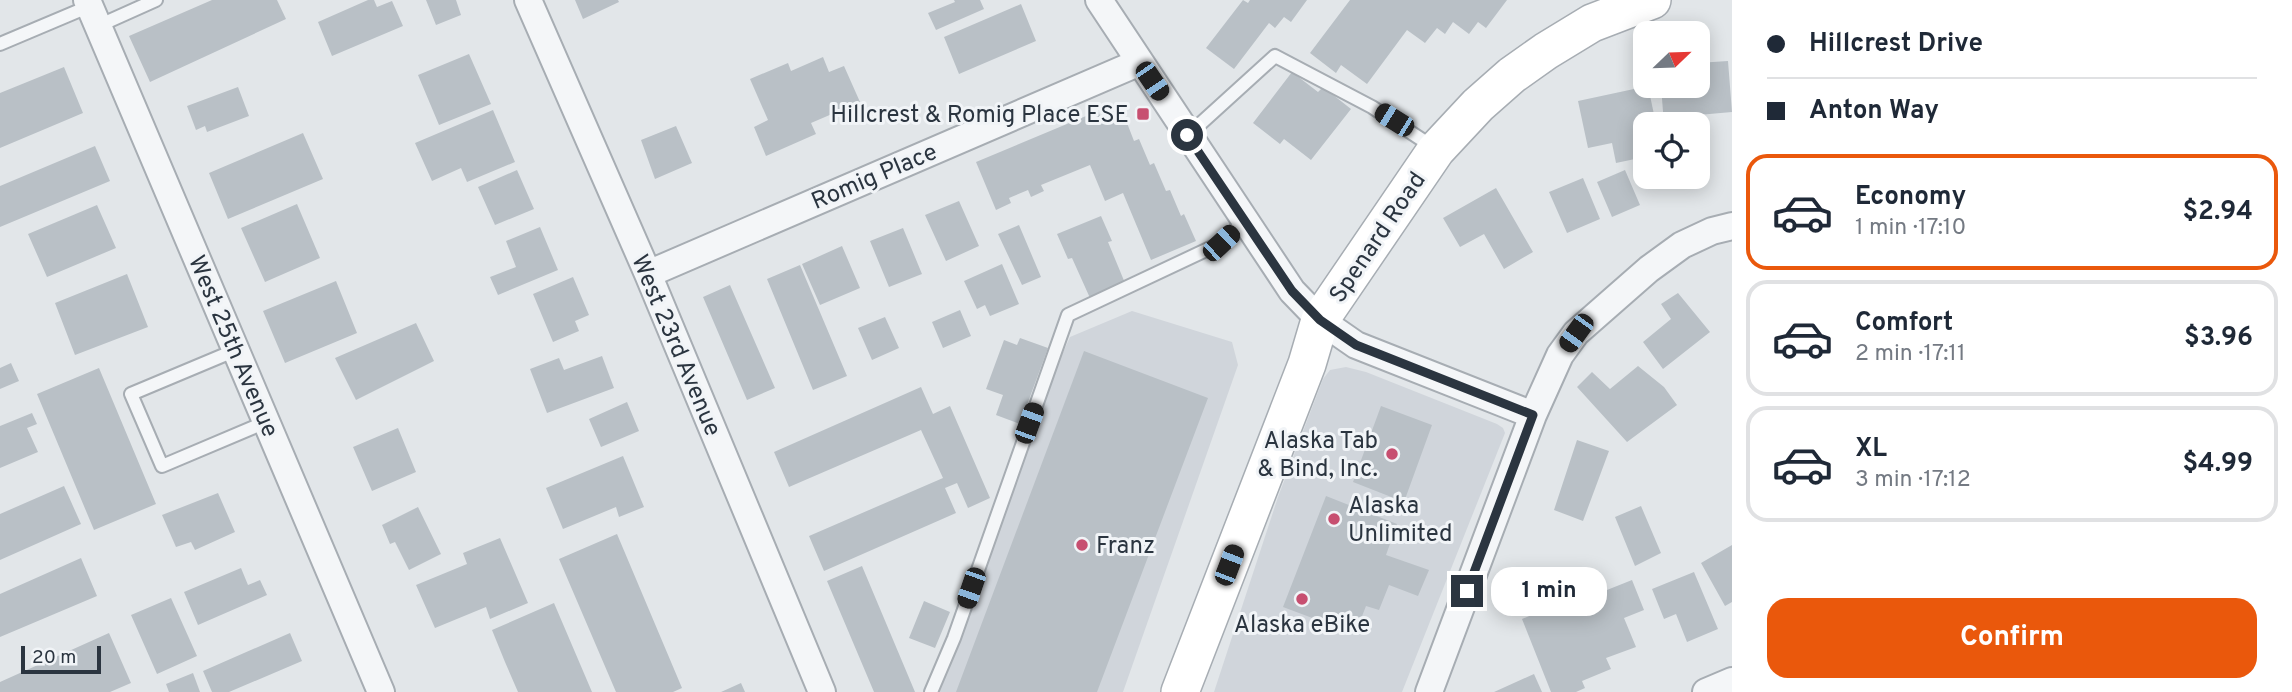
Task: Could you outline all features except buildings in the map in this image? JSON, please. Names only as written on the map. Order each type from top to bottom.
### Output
[{"type":"main road","name":"Spenard Road","points":[[1180,692],[1307,364],[1320,320],[1437,150],[1478,105],[1512,75],[1592,23],[1651,0]]},
{"type":"street","name":"West 23rd Avenue","points":[[528,0],[648,274],[822,692]]},
{"type":"street","points":[[1099,0],[1292,291],[1320,320],[1356,345],[1533,415]]},
{"type":"street","name":"West 25th Avenue","points":[[92,10],[381,692]]},
{"type":"street","name":"Romig Place","points":[[648,274],[1140,62]]},
{"type":"street","points":[[1429,692],[1533,415],[1560,355],[1576,333],[1649,269],[1682,245],[1712,231],[1732,226]]},
{"type":"street","points":[[1706,692],[1732,681]]},
{"type":"lane","points":[[0,44],[92,10],[156,0]]},
{"type":"lane","points":[[1187,135],[1275,56],[1372,107],[1437,150]]},
{"type":"lane","points":[[931,692],[954,638],[1068,315],[1221,243],[1245,221]]},
{"type":"lane","points":[[236,350],[131,394],[162,466],[267,422]]},
{"type":"shaded area","name":"Franz","points":[[1132,311],[1232,342],[1238,365],[1123,692],[929,692],[1025,436],[1070,337]]},
{"type":"shaded area","points":[[1346,367],[1366,372],[1497,424],[1505,433],[1402,692],[1214,692],[1278,497],[1323,379],[1330,370]]},
{"type":"place","name":"Hillcrest & Romig Place ESE","points":[[1143,114]]},
{"type":"place","name":"Alaska Tab & Bind, Inc.","points":[[1392,454]]},
{"type":"place","name":"Alaska Unlimited","points":[[1334,519]]},
{"type":"place","name":"Franz","points":[[1082,545]]},
{"type":"place","name":"Alaska eBike","points":[[1302,599]]},
{"type":"route","points":[[1187,135],[1292,291],[1320,320],[1356,345],[1533,415],[1467,591]]}]
